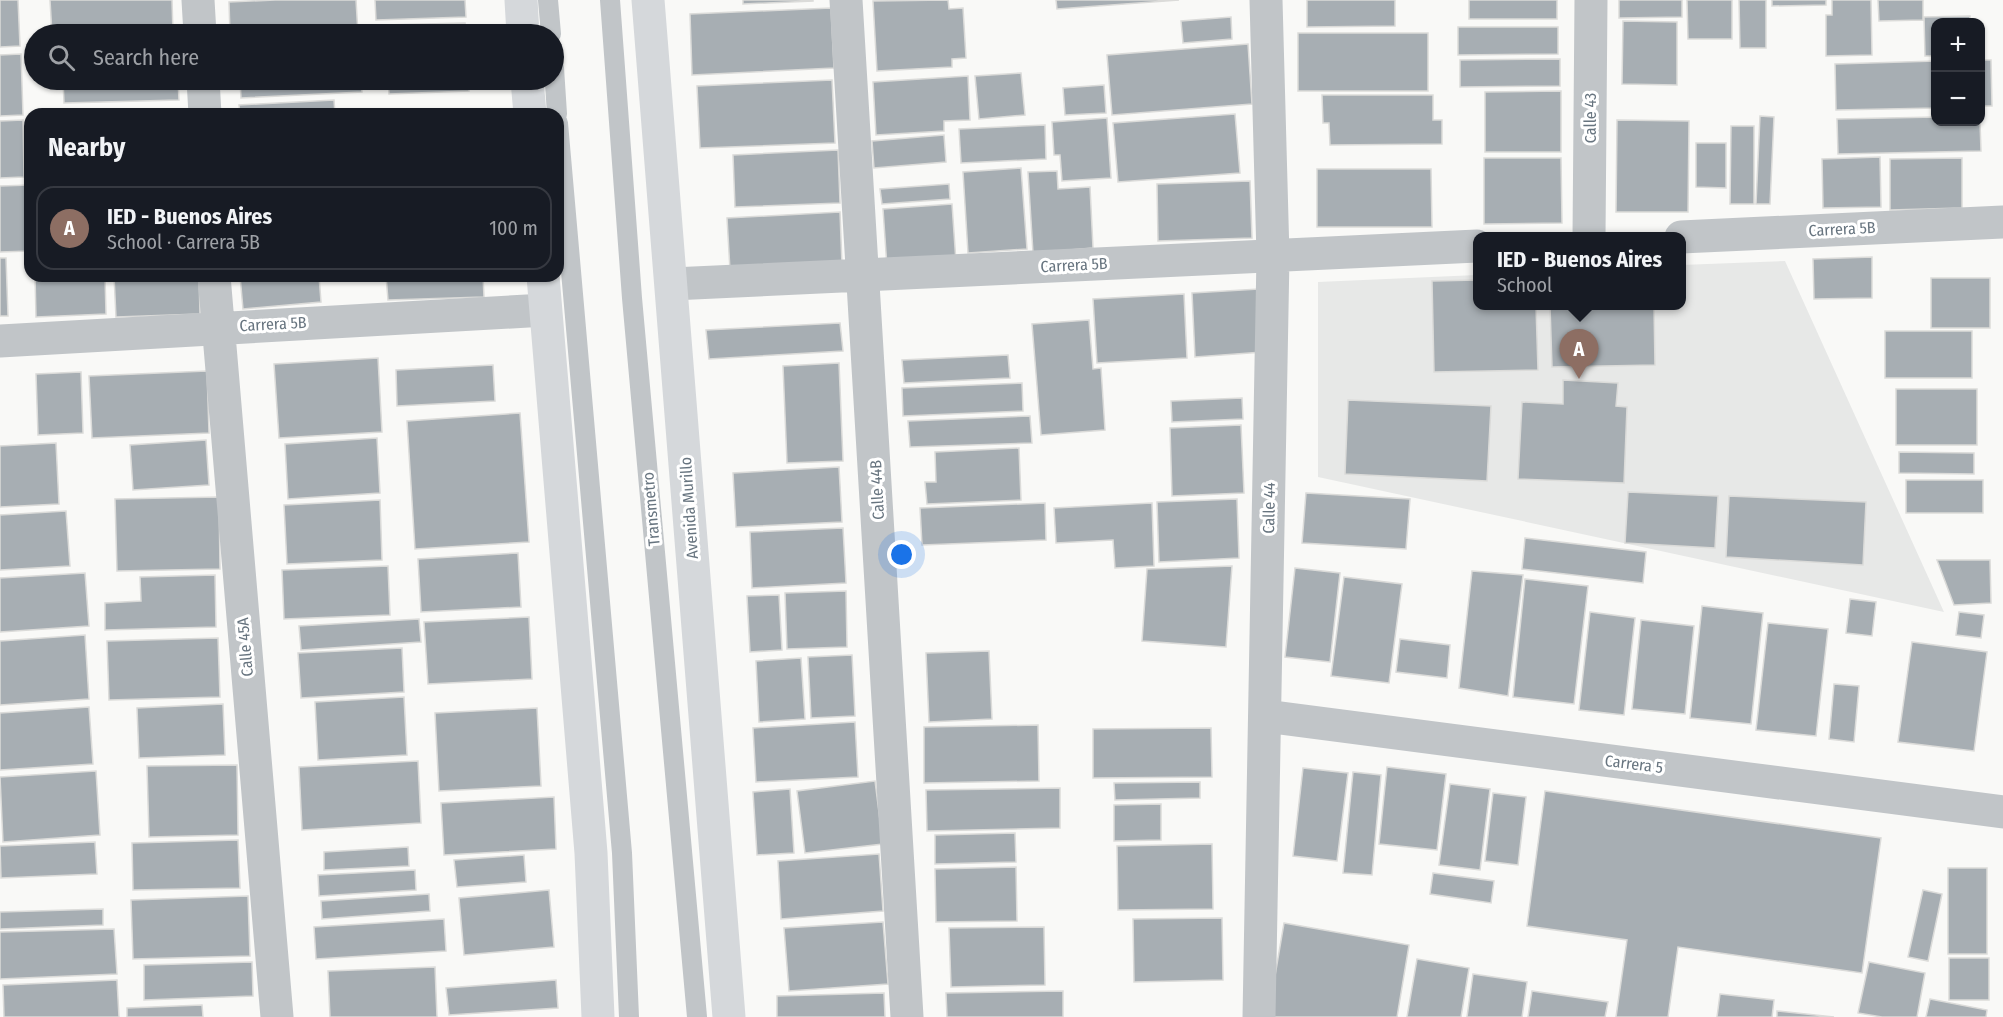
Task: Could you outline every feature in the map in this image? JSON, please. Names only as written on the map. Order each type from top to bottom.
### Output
[{"type":"main road","points":[[521,0],[523,24]]},
{"type":"main road","name":"Avenida Murillo","points":[[648,0],[729,1017]]},
{"type":"main road","points":[[528,90],[529,108]]},
{"type":"main road","points":[[543,282],[591,853],[598,1017]]},
{"type":"street","points":[[198,0],[199,24]]},
{"type":"street","name":"Calle 44B","points":[[846,0],[907,1017]]},
{"type":"street","name":"Calle 44","points":[[1258,1017],[1273,256],[1266,0]]},
{"type":"street","name":"Calle 43","points":[[1589,232],[1591,0]]},
{"type":"street","points":[[204,90],[205,108]]},
{"type":"street","name":"Carrera 5B","points":[[1686,237],[2003,222]]},
{"type":"street","name":"Carrera 5B","points":[[672,284],[1473,246]]},
{"type":"street","name":"Calle 45A","points":[[214,282],[216,327],[277,1017]]},
{"type":"street","name":"Carrera 5B","points":[[0,341],[545,310]]},
{"type":"street","name":"Carrera 5","points":[[1265,716],[2003,812]]},
{"type":"lane","points":[[548,0],[550,24]]},
{"type":"lane","name":"Transmetro","points":[[610,0],[632,298],[697,1017]]},
{"type":"lane","points":[[555,90],[557,108]]},
{"type":"lane","points":[[564,191],[622,853],[629,1017]]},
{"type":"shaded area","points":[[1785,261],[1944,612],[1318,477],[1318,282],[1473,275],[1473,310],[1686,310],[1686,265]]},
{"type":"building","points":[[0,0],[18,0],[20,46],[0,47]]},
{"type":"building","points":[[50,0],[172,0],[173,24],[51,24]]},
{"type":"building","points":[[356,0],[357,24],[230,24],[229,2]]},
{"type":"building","points":[[375,0],[465,0],[466,17],[376,20]]},
{"type":"building","points":[[743,0],[813,0],[813,1],[743,4]]},
{"type":"building","points":[[948,0],[949,9],[963,8],[966,58],[952,59],[952,67],[877,71],[873,1]]},
{"type":"building","points":[[1056,0],[1179,0],[1057,9]]},
{"type":"building","points":[[1307,0],[1395,0],[1395,26],[1307,27]]},
{"type":"building","points":[[1469,0],[1557,0],[1557,19],[1469,19]]},
{"type":"building","points":[[1619,0],[1682,0],[1682,17],[1619,18]]},
{"type":"building","points":[[1687,0],[1732,0],[1732,39],[1688,39]]},
{"type":"building","points":[[1739,0],[1766,0],[1766,48],[1740,48]]},
{"type":"building","points":[[1772,0],[1826,0],[1826,5],[1772,6]]},
{"type":"building","points":[[1832,0],[1871,0],[1872,55],[1826,56],[1826,15],[1832,15]]},
{"type":"building","points":[[1878,0],[1923,0],[1923,20],[1879,21]]},
{"type":"building","points":[[831,8],[834,68],[692,75],[690,14]]},
{"type":"building","points":[[1970,16],[1970,18],[1931,18],[1931,56],[1925,56],[1924,17]]},
{"type":"building","points":[[1231,17],[1232,39],[1183,43],[1181,21]]},
{"type":"building","points":[[1623,21],[1677,22],[1677,85],[1622,84]]},
{"type":"building","points":[[1458,27],[1558,27],[1558,54],[1458,55]]},
{"type":"building","points":[[1298,33],[1428,33],[1428,91],[1298,91]]},
{"type":"building","points":[[1248,44],[1252,104],[1112,115],[1107,55]]},
{"type":"building","points":[[21,54],[23,115],[0,116],[0,55]]},
{"type":"building","points":[[1560,59],[1560,86],[1460,87],[1460,60]]},
{"type":"building","points":[[1985,60],[1991,60],[1992,106],[1985,106]]},
{"type":"building","points":[[1931,61],[1931,108],[1836,110],[1835,64]]},
{"type":"building","points":[[1021,73],[1025,115],[979,119],[975,76]]},
{"type":"building","points":[[968,76],[970,120],[944,121],[944,131],[876,135],[873,82]]},
{"type":"building","points":[[832,80],[835,143],[700,148],[697,86]]},
{"type":"building","points":[[1104,85],[1106,113],[1065,115],[1063,88]]},
{"type":"building","points":[[63,90],[178,90],[179,100],[64,103]]},
{"type":"building","points":[[241,90],[362,90],[362,92],[241,98]]},
{"type":"building","points":[[389,90],[469,91],[389,94]]},
{"type":"building","points":[[1561,91],[1561,152],[1485,152],[1485,92]]},
{"type":"building","points":[[1322,95],[1433,95],[1433,120],[1442,120],[1442,144],[1330,145],[1329,123],[1323,123]]},
{"type":"building","points":[[334,100],[335,108],[239,108],[239,105]]},
{"type":"building","points":[[1235,114],[1240,173],[1118,182],[1113,123]]},
{"type":"building","points":[[1760,116],[1774,117],[1770,204],[1756,204]]},
{"type":"building","points":[[1931,117],[1931,126],[1980,126],[1981,151],[1838,154],[1837,119]]},
{"type":"building","points":[[1107,118],[1111,178],[1062,181],[1060,155],[1054,155],[1052,122]]},
{"type":"building","points":[[23,120],[24,177],[0,178],[0,121]]},
{"type":"building","points":[[1617,120],[1689,121],[1688,212],[1616,212]]},
{"type":"building","points":[[1045,125],[1046,159],[961,163],[959,129]]},
{"type":"building","points":[[1731,126],[1754,126],[1754,204],[1730,204]]},
{"type":"building","points":[[944,135],[946,162],[874,168],[872,141]]},
{"type":"building","points":[[1696,143],[1726,143],[1726,188],[1696,187]]},
{"type":"building","points":[[838,150],[840,203],[735,207],[733,155]]},
{"type":"building","points":[[1880,157],[1881,207],[1823,208],[1822,159]]},
{"type":"building","points":[[1484,158],[1561,158],[1562,223],[1484,224]]},
{"type":"building","points":[[1962,158],[1962,208],[1890,210],[1890,159]]},
{"type":"building","points":[[1021,168],[1027,249],[968,253],[963,172]]},
{"type":"building","points":[[1317,169],[1431,169],[1432,227],[1317,227]]},
{"type":"building","points":[[1057,171],[1058,189],[1090,187],[1093,248],[1033,253],[1028,172]]},
{"type":"building","points":[[1250,181],[1252,238],[1158,241],[1157,184]]},
{"type":"building","points":[[949,184],[950,199],[882,204],[880,189]]},
{"type":"building","points":[[24,185],[24,251],[0,252],[0,186]]},
{"type":"building","points":[[952,204],[956,262],[887,267],[883,209]]},
{"type":"building","points":[[840,212],[842,266],[730,270],[727,218]]},
{"type":"building","points":[[1872,257],[1872,298],[1814,299],[1813,259]]},
{"type":"building","points":[[0,258],[6,258],[8,316],[0,316]]},
{"type":"building","points":[[1931,278],[1990,278],[1990,328],[1931,328]]},
{"type":"building","points":[[1473,280],[1473,310],[1536,310],[1538,370],[1434,372],[1432,281]]},
{"type":"building","points":[[35,282],[105,282],[106,314],[36,317]]},
{"type":"building","points":[[114,282],[199,282],[200,314],[116,317]]},
{"type":"building","points":[[241,282],[319,282],[321,302],[243,309]]},
{"type":"building","points":[[386,282],[483,282],[484,297],[388,300]]},
{"type":"building","points":[[1259,289],[1263,352],[1195,357],[1192,293]]},
{"type":"building","points":[[1184,294],[1187,358],[1097,363],[1093,299]]},
{"type":"building","points":[[1550,310],[1654,310],[1655,365],[1552,367]]},
{"type":"building","points":[[1089,320],[1093,369],[1101,368],[1105,430],[1041,435],[1032,324]]},
{"type":"building","points":[[840,323],[843,351],[709,359],[706,330]]},
{"type":"building","points":[[1885,331],[1972,331],[1972,378],[1885,378]]},
{"type":"building","points":[[1008,355],[1010,378],[904,383],[902,360]]},
{"type":"building","points":[[378,358],[382,432],[279,438],[274,364]]},
{"type":"building","points":[[839,363],[843,461],[787,463],[783,366]]},
{"type":"building","points":[[493,365],[495,401],[397,406],[396,370]]},
{"type":"building","points":[[207,371],[209,433],[92,438],[89,376]]},
{"type":"building","points":[[81,372],[83,433],[38,435],[36,374]]},
{"type":"building","points":[[1563,380],[1618,383],[1616,406],[1627,407],[1624,483],[1518,479],[1522,402],[1563,404]]},
{"type":"building","points":[[1022,383],[1023,411],[903,416],[902,388]]},
{"type":"building","points":[[1896,389],[1977,389],[1977,445],[1896,445]]},
{"type":"building","points":[[1242,398],[1243,419],[1172,422],[1171,401]]},
{"type":"building","points":[[1348,400],[1491,406],[1487,481],[1345,474]]},
{"type":"building","points":[[520,413],[529,542],[415,549],[407,421]]},
{"type":"building","points":[[1030,416],[1032,443],[910,447],[908,421]]},
{"type":"building","points":[[1241,425],[1244,493],[1172,496],[1170,428]]},
{"type":"building","points":[[377,438],[380,493],[288,499],[285,444]]},
{"type":"building","points":[[206,440],[209,485],[133,490],[130,445]]},
{"type":"building","points":[[56,443],[59,504],[0,507],[0,446]]},
{"type":"building","points":[[1019,448],[1021,500],[927,504],[925,482],[936,482],[935,452]]},
{"type":"building","points":[[1899,452],[1974,453],[1974,474],[1899,473]]},
{"type":"building","points":[[839,467],[842,522],[736,527],[733,473]]},
{"type":"building","points":[[1906,480],[1983,480],[1983,513],[1906,513]]},
{"type":"building","points":[[1628,492],[1718,496],[1715,548],[1625,543]]},
{"type":"building","points":[[1306,493],[1410,499],[1406,549],[1302,543]]},
{"type":"building","points":[[1729,496],[1866,502],[1863,565],[1726,557]]},
{"type":"building","points":[[219,497],[220,569],[117,571],[115,499]]},
{"type":"building","points":[[1237,499],[1239,558],[1159,562],[1157,502]]},
{"type":"building","points":[[380,500],[382,560],[287,564],[284,505]]},
{"type":"building","points":[[1045,503],[1046,540],[922,545],[920,508]]},
{"type":"building","points":[[1152,503],[1154,566],[1115,568],[1113,540],[1056,543],[1054,508]]},
{"type":"building","points":[[66,511],[70,566],[0,570],[0,515]]},
{"type":"building","points":[[843,528],[846,583],[752,588],[750,532]]},
{"type":"building","points":[[1525,538],[1646,552],[1643,583],[1522,569]]},
{"type":"building","points":[[518,553],[521,607],[421,612],[418,559]]},
{"type":"building","points":[[1937,560],[1990,560],[1991,603],[1954,605]]},
{"type":"building","points":[[388,566],[390,615],[284,619],[282,570]]},
{"type":"building","points":[[1232,566],[1226,647],[1142,641],[1147,569]]},
{"type":"building","points":[[1295,568],[1340,573],[1330,662],[1285,657]]},
{"type":"building","points":[[1472,571],[1523,575],[1508,696],[1459,688]]},
{"type":"building","points":[[85,573],[89,626],[0,632],[0,578]]},
{"type":"building","points":[[215,575],[216,627],[105,630],[105,603],[141,601],[140,577]]},
{"type":"building","points":[[1344,577],[1402,584],[1389,683],[1331,676]]},
{"type":"building","points":[[1525,579],[1588,586],[1574,704],[1513,697]]},
{"type":"building","points":[[846,591],[847,647],[787,649],[785,593]]},
{"type":"building","points":[[779,595],[782,650],[750,652],[747,596]]},
{"type":"building","points":[[1850,599],[1876,602],[1872,636],[1846,633]]},
{"type":"building","points":[[1702,606],[1763,613],[1751,724],[1690,718]]},
{"type":"building","points":[[1590,612],[1635,618],[1624,715],[1579,710]]},
{"type":"building","points":[[1959,612],[1984,615],[1981,638],[1956,635]]},
{"type":"building","points":[[529,617],[532,679],[428,684],[424,622]]},
{"type":"building","points":[[419,619],[421,642],[301,650],[299,626]]},
{"type":"building","points":[[1641,620],[1694,626],[1685,714],[1632,709]]},
{"type":"building","points":[[1768,623],[1828,629],[1816,736],[1756,730]]},
{"type":"building","points":[[85,635],[89,699],[0,705],[0,641]]},
{"type":"building","points":[[218,638],[220,697],[109,700],[107,641]]},
{"type":"building","points":[[1400,639],[1450,645],[1447,678],[1396,672]]},
{"type":"building","points":[[1912,642],[1987,652],[1974,751],[1898,742]]},
{"type":"building","points":[[402,648],[404,692],[301,698],[298,653]]},
{"type":"building","points":[[989,651],[992,719],[929,722],[926,653]]},
{"type":"building","points":[[852,655],[855,716],[811,718],[808,657]]},
{"type":"building","points":[[801,658],[805,719],[759,722],[756,661]]},
{"type":"building","points":[[1834,684],[1859,686],[1854,742],[1829,739]]},
{"type":"building","points":[[404,697],[407,755],[318,760],[315,702]]},
{"type":"building","points":[[223,704],[225,755],[139,758],[137,708]]},
{"type":"building","points":[[89,707],[93,764],[0,770],[0,713]]},
{"type":"building","points":[[537,708],[541,786],[439,791],[435,713]]},
{"type":"building","points":[[855,722],[858,777],[756,782],[753,728]]},
{"type":"building","points":[[1038,725],[1039,781],[924,783],[924,727]]},
{"type":"building","points":[[1211,728],[1212,777],[1093,778],[1093,729]]},
{"type":"building","points":[[418,761],[421,823],[302,830],[299,767]]},
{"type":"building","points":[[237,765],[238,835],[149,837],[147,766]]},
{"type":"building","points":[[1387,767],[1446,774],[1437,850],[1379,844]]},
{"type":"building","points":[[1303,768],[1348,773],[1337,861],[1293,856]]},
{"type":"building","points":[[96,771],[100,835],[3,842],[0,777]]},
{"type":"building","points":[[1353,772],[1381,775],[1372,875],[1343,873]]},
{"type":"building","points":[[875,781],[883,844],[805,853],[797,791]]},
{"type":"building","points":[[1200,782],[1200,798],[1115,800],[1114,783]]},
{"type":"building","points":[[1450,784],[1490,789],[1480,870],[1439,865]]},
{"type":"building","points":[[1060,788],[1060,828],[927,831],[926,790]]},
{"type":"building","points":[[790,789],[794,853],[757,855],[753,792]]},
{"type":"building","points":[[1545,791],[1881,838],[1862,973],[1678,947],[1668,1017],[1616,1017],[1627,940],[1527,926]]},
{"type":"building","points":[[1493,793],[1526,797],[1518,865],[1485,861]]},
{"type":"building","points":[[554,797],[556,849],[444,855],[441,803]]},
{"type":"building","points":[[1161,804],[1161,840],[1114,841],[1114,805]]},
{"type":"building","points":[[1015,833],[1016,862],[935,864],[935,835]]},
{"type":"building","points":[[238,840],[240,888],[133,890],[132,843]]},
{"type":"building","points":[[95,842],[97,874],[1,878],[0,846]]},
{"type":"building","points":[[1212,844],[1213,909],[1118,910],[1117,846]]},
{"type":"building","points":[[408,847],[409,866],[324,870],[324,852]]},
{"type":"building","points":[[879,854],[883,911],[781,919],[778,861]]},
{"type":"building","points":[[524,855],[526,882],[457,887],[454,860]]},
{"type":"building","points":[[1016,867],[1017,921],[936,922],[935,869]]},
{"type":"building","points":[[1948,868],[1987,868],[1987,954],[1948,954]]},
{"type":"building","points":[[415,870],[416,890],[319,896],[318,875]]},
{"type":"building","points":[[1433,873],[1494,881],[1491,903],[1430,894]]},
{"type":"building","points":[[549,890],[554,947],[464,955],[459,898]]},
{"type":"building","points":[[1923,890],[1942,894],[1928,961],[1908,957]]},
{"type":"building","points":[[429,894],[430,911],[322,919],[321,901]]},
{"type":"building","points":[[248,896],[250,956],[133,959],[131,900]]},
{"type":"building","points":[[103,909],[103,925],[0,929],[0,912]]},
{"type":"building","points":[[1222,918],[1223,980],[1134,982],[1133,919]]},
{"type":"building","points":[[444,919],[446,951],[316,959],[314,927]]},
{"type":"building","points":[[883,922],[888,984],[789,991],[784,928]]},
{"type":"building","points":[[1284,923],[1409,945],[1397,1017],[1268,1017]]},
{"type":"building","points":[[1044,927],[1045,985],[951,987],[949,928]]},
{"type":"building","points":[[114,929],[117,974],[0,979],[0,932]]},
{"type":"building","points":[[1949,958],[1989,958],[1989,1000],[1949,1000]]},
{"type":"building","points":[[1417,959],[1469,968],[1461,1017],[1407,1017]]},
{"type":"building","points":[[252,962],[253,996],[144,1000],[144,965]]},
{"type":"building","points":[[1869,962],[1925,973],[1917,1017],[1882,1017],[1858,1013]]},
{"type":"building","points":[[435,967],[437,1017],[330,1017],[328,971]]},
{"type":"building","points":[[1473,974],[1527,982],[1522,1017],[1467,1017]]},
{"type":"building","points":[[117,980],[119,1017],[4,1017],[3,985]]},
{"type":"building","points":[[556,980],[558,1008],[449,1015],[446,988]]},
{"type":"building","points":[[1063,991],[1063,1017],[947,1017],[946,993]]},
{"type":"building","points":[[1532,991],[1608,1002],[1605,1017],[1528,1017]]},
{"type":"building","points":[[884,993],[885,1017],[777,1017],[777,996]]},
{"type":"building","points":[[1720,994],[1774,1000],[1772,1017],[1717,1017]]},
{"type":"building","points":[[1930,999],[1987,1010],[1986,1017],[1926,1017]]},
{"type":"building","points":[[202,1005],[203,1017],[127,1017],[127,1008]]},
{"type":"building","points":[[1777,1011],[1834,1017],[1777,1017]]},
{"type":"place","name":"IED - Buenos Aires","points":[[1579,379]]}]
